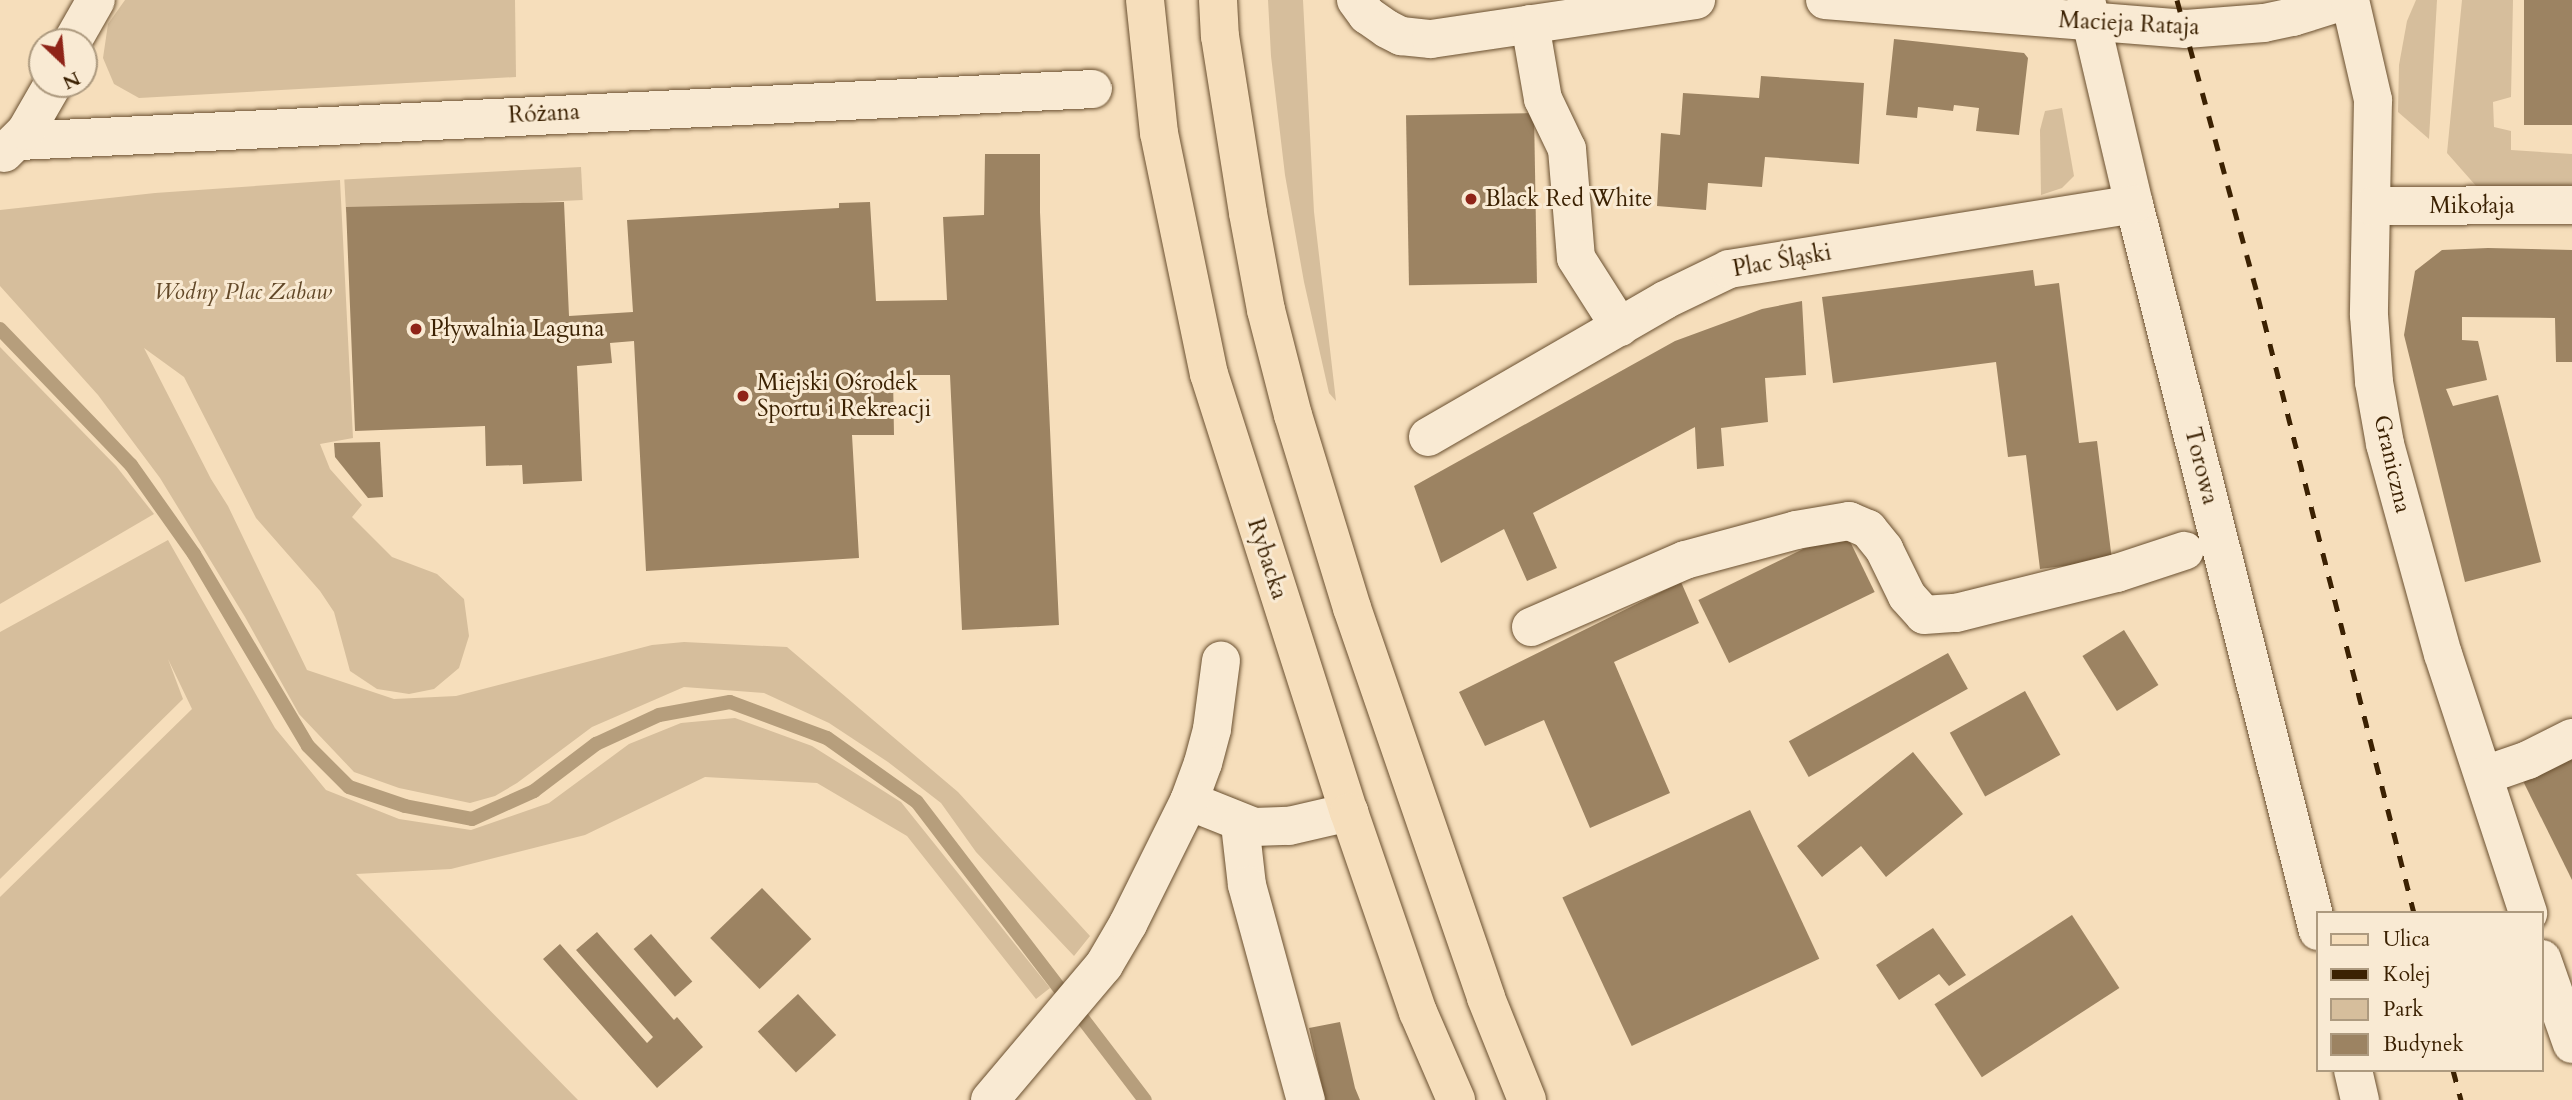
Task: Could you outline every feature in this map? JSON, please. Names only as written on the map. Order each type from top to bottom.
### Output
[{"type":"main road","name":"Rybacka","points":[[1145,0],[1159,133],[1209,374],[1349,812],[1418,1012],[1456,1100]]},
{"type":"main road","points":[[1218,0],[1220,36],[1266,310],[1293,415],[1356,621],[1486,998],[1527,1100]]},
{"type":"street","points":[[80,28],[96,0]]},
{"type":"street","points":[[1356,0],[1375,22],[1401,36],[1431,39],[1696,0]]},
{"type":"street","name":"Macieja Rataja","points":[[1825,0],[2089,12],[2186,29],[2264,23],[2294,17],[2348,0]]},
{"type":"street","name":"Graniczna","points":[[2348,0],[2373,100],[2369,315],[2374,382],[2385,443],[2443,654],[2485,775],[2527,911]]},
{"type":"street","name":"Torowa","points":[[2089,12],[2134,204],[2316,923]]},
{"type":"street","points":[[1530,23],[1543,99],[1567,149],[1576,258],[1620,327]]},
{"type":"street","name":"Różana","points":[[11,134],[1093,89]]},
{"type":"street","points":[[11,134],[41,98]]},
{"type":"street","name":"Plac Śląski","points":[[1428,437],[1665,300],[1729,269],[2134,204]]},
{"type":"street","name":"Mikołaja","points":[[2372,206],[2572,205]]},
{"type":"street","points":[[1531,627],[1685,560],[1796,530],[1849,521],[1868,529],[1876,539],[1907,596],[1924,615],[1956,613],[2117,573],[2184,551]]},
{"type":"street","points":[[990,1100],[1104,965],[1128,924],[1189,801],[1212,729],[1221,661]]},
{"type":"street","points":[[2485,775],[2528,760],[2572,738]]},
{"type":"street","points":[[1189,801],[1240,824],[1269,828],[1349,812]]},
{"type":"street","points":[[1240,824],[1247,885],[1306,1100]]},
{"type":"street","points":[[2544,965],[2572,1044]]},
{"type":"street","points":[[2353,1072],[2360,1100]]},
{"type":"green space","points":[[125,0],[515,0],[516,77],[139,98],[114,84],[103,58],[108,24]]},
{"type":"green space","points":[[1268,0],[1303,0],[1314,212],[1336,401],[1329,393],[1304,282],[1285,175],[1271,56]]},
{"type":"green space","points":[[2416,0],[2437,0],[2429,139],[2398,112],[2399,65],[2407,21]]},
{"type":"green space","points":[[2462,0],[2513,0],[2511,97],[2493,102],[2494,127],[2511,131],[2511,150],[2572,154],[2572,185],[2477,187],[2447,153]]},
{"type":"green space","points":[[2062,108],[2074,176],[2062,188],[2041,195],[2040,130],[2045,111]]},
{"type":"green space","points":[[581,167],[583,200],[346,212],[344,179]]},
{"type":"green space","name":"Wodny Plac Zabaw","points":[[340,180],[353,438],[320,444],[330,469],[362,505],[352,517],[392,557],[437,574],[464,599],[469,636],[459,668],[434,689],[409,694],[377,689],[350,671],[334,612],[320,591],[256,518],[184,377],[144,348],[211,479],[228,506],[307,670],[394,699],[456,696],[652,645],[684,642],[787,647],[958,792],[1090,936],[1074,956],[976,852],[941,803],[888,762],[829,723],[764,693],[684,687],[592,727],[517,783],[495,796],[470,803],[399,788],[354,772],[299,714],[245,617],[160,478],[98,395],[0,286],[0,210],[155,193]]},
{"type":"green space","points":[[0,347],[116,466],[154,514],[0,604]]},
{"type":"green space","points":[[168,540],[275,728],[326,790],[399,819],[471,830],[549,803],[629,744],[681,723],[735,718],[812,746],[901,802],[1050,988],[1036,999],[907,836],[817,783],[705,777],[585,835],[451,869],[356,874],[578,1100],[0,1100],[0,897],[192,709],[168,659],[183,699],[0,879],[0,632]]},
{"type":"building","points":[[2524,0],[2572,0],[2572,125],[2524,125]]},
{"type":"building","points":[[1894,39],[2024,53],[2028,58],[2019,135],[1976,131],[1979,108],[1954,105],[1953,111],[1918,107],[1917,118],[1886,115]]},
{"type":"building","points":[[1761,76],[1864,83],[1859,164],[1765,157],[1762,187],[1708,183],[1706,210],[1657,206],[1661,133],[1680,135],[1683,93],[1759,98]]},
{"type":"building","name":"Black Red White","points":[[1534,113],[1537,283],[1409,285],[1406,115]]},
{"type":"building","points":[[985,154],[1040,154],[1040,212],[1059,625],[962,630],[950,375],[893,375],[894,435],[852,435],[859,558],[646,571],[634,341],[610,343],[612,363],[577,366],[582,481],[523,484],[522,465],[486,466],[485,426],[355,431],[346,207],[564,202],[569,316],[633,312],[627,220],[839,208],[839,203],[870,202],[876,301],[947,300],[943,217],[984,215]]},
{"type":"building","points":[[2442,250],[2572,250],[2572,362],[2556,362],[2555,318],[2462,317],[2462,340],[2478,341],[2487,380],[2446,389],[2453,406],[2498,395],[2541,562],[2465,582],[2404,335],[2415,271]]},
{"type":"building","points":[[2033,270],[2035,286],[2059,283],[2079,443],[2097,441],[2112,560],[2040,569],[2026,455],[2008,457],[1996,362],[1833,383],[1822,297]]},
{"type":"building","points":[[1802,301],[1806,375],[1765,378],[1768,422],[1721,428],[1724,466],[1697,469],[1695,427],[1533,513],[1557,568],[1527,581],[1504,529],[1441,563],[1414,486],[1675,341],[1762,309]]},
{"type":"building","points":[[380,442],[383,497],[368,498],[335,457],[334,443]]},
{"type":"building","points":[[1844,529],[1875,592],[1729,663],[1698,600]]},
{"type":"building","points":[[1681,582],[1699,623],[1614,662],[1670,793],[1590,828],[1544,720],[1485,746],[1459,692]]},
{"type":"building","points":[[2124,630],[2158,685],[2117,711],[2082,656]]},
{"type":"building","points":[[1948,653],[1968,689],[1809,777],[1789,741]]},
{"type":"building","points":[[2025,691],[2060,755],[1985,797],[1950,733]]},
{"type":"building","points":[[1913,752],[1963,814],[1886,877],[1861,846],[1822,877],[1797,846]]},
{"type":"building","points":[[2572,757],[2572,880],[2523,781]]},
{"type":"building","points":[[1750,810],[1819,959],[1632,1046],[1562,897]]},
{"type":"building","points":[[762,888],[811,939],[760,989],[710,938]]},
{"type":"building","points":[[2072,915],[2119,988],[1982,1077],[1934,1004]]},
{"type":"building","points":[[1933,928],[1966,975],[1949,986],[1939,974],[1899,1000],[1876,965]]},
{"type":"building","points":[[597,932],[674,1020],[677,1017],[703,1047],[657,1088],[543,959],[560,944],[647,1043],[653,1037],[576,950]]},
{"type":"building","points":[[651,934],[692,982],[675,997],[634,949]]},
{"type":"building","points":[[798,994],[836,1035],[796,1072],[758,1032]]},
{"type":"building","points":[[1340,1022],[1360,1100],[1325,1100],[1309,1028]]},
{"type":"waterway","points":[[0,329],[131,465],[194,554],[308,746],[349,787],[405,806],[472,819],[534,791],[596,744],[659,715],[730,702],[827,738],[917,802],[1145,1100]]},
{"type":"railway","points":[[2177,0],[2258,297],[2413,911]]},
{"type":"railway","points":[[2454,1072],[2461,1100]]},
{"type":"place","name":"Black Red White","points":[[1471,199]]},
{"type":"place","name":"Pływalnia Laguna","points":[[416,329]]},
{"type":"place","name":"Miejski Ośrodek Sportu i Rekreacji","points":[[743,396]]}]
